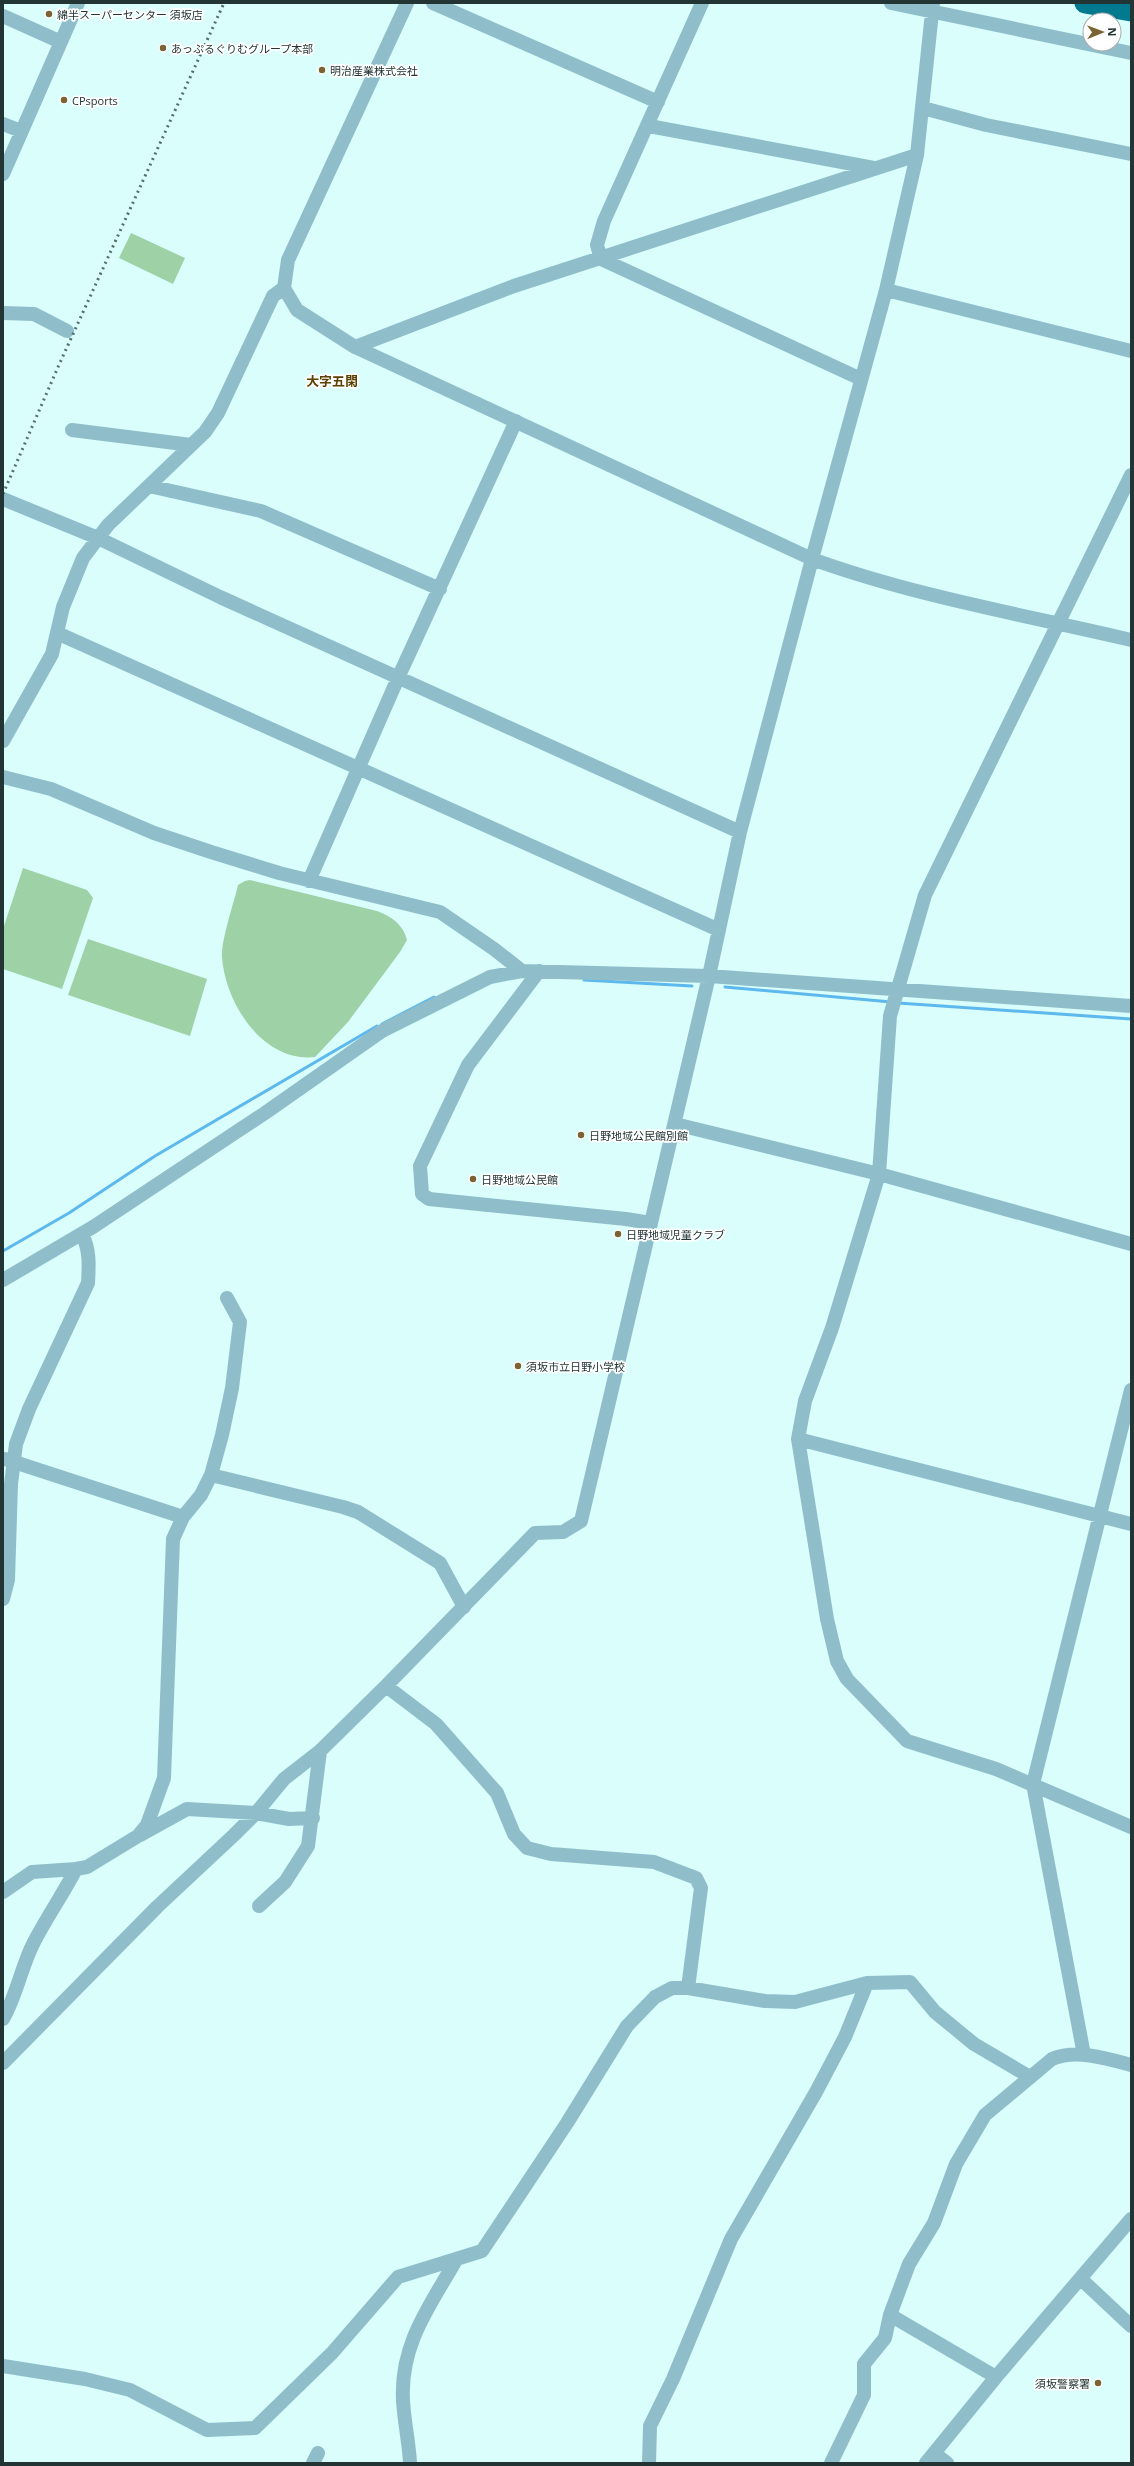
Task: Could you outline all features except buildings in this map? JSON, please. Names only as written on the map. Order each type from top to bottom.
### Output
[{"type":"highway","points":[[1085,3],[1131,11]]},
{"type":"street","points":[[3,174],[78,3]]},
{"type":"street","points":[[407,3],[288,260],[284,288],[297,310],[354,347],[812,558],[851,573],[894,585],[1131,640]]},
{"type":"street","points":[[433,3],[658,102]]},
{"type":"street","points":[[702,3],[658,102],[649,126],[604,221],[597,245],[601,259],[861,379]]},
{"type":"street","points":[[891,3],[933,7],[1131,53]]},
{"type":"street","points":[[3,2062],[157,1907],[256,1813],[284,1779],[320,1751],[386,1686],[535,1533],[563,1532],[581,1521],[675,1124],[740,832],[812,558],[886,290],[917,155],[933,7]]},
{"type":"street","points":[[3,16],[61,42]]},
{"type":"street","points":[[923,108],[986,125],[1131,154]]},
{"type":"street","points":[[3,124],[21,131]]},
{"type":"street","points":[[649,126],[876,169]]},
{"type":"street","points":[[354,347],[514,286],[601,259],[917,155]]},
{"type":"street","points":[[3,741],[52,654],[63,607],[83,558],[98,538],[205,432],[218,413],[273,296],[284,288]]},
{"type":"street","points":[[886,290],[1131,351]]},
{"type":"street","points":[[3,313],[34,314],[67,331]]},
{"type":"street","points":[[309,881],[398,678],[516,421]]},
{"type":"street","points":[[72,430],[192,445]]},
{"type":"street","points":[[1131,475],[925,895],[895,997],[886,1055],[879,1174],[832,1328],[805,1402],[798,1439],[827,1619],[837,1661],[847,1679],[907,1741],[996,1769],[1131,1827]]},
{"type":"street","points":[[149,486],[261,511],[440,589]]},
{"type":"street","points":[[3,499],[98,538],[398,678],[740,832]]},
{"type":"street","points":[[58,633],[719,930]]},
{"type":"street","points":[[3,777],[51,789],[154,833],[211,852],[309,881],[440,912],[494,949],[522,971]]},
{"type":"street","points":[[3,1280],[82,1234],[265,1113],[382,1031],[490,977],[522,971],[709,976],[895,997],[1131,1006]]},
{"type":"street","points":[[539,971],[468,1065],[420,1166],[422,1194],[429,1199],[626,1219],[651,1223]]},
{"type":"street","points":[[675,1124],[879,1174],[1131,1244]]},
{"type":"street","points":[[3,1599],[8,1580],[10,1547],[8,1460],[29,1409],[88,1283],[89,1263],[87,1244],[82,1234]]},
{"type":"street","points":[[138,1836],[147,1825],[164,1778],[174,1539],[183,1517],[201,1495],[211,1475],[232,1388],[240,1322],[226,1298]]},
{"type":"street","points":[[1084,2055],[1033,1784],[1131,1390]]},
{"type":"street","points":[[798,1439],[1131,1524]]},
{"type":"street","points":[[8,1460],[183,1517]]},
{"type":"street","points":[[211,1475],[343,1506],[358,1512],[440,1563],[464,1607]]},
{"type":"street","points":[[386,1686],[436,1724],[496,1793],[514,1834],[527,1848],[551,1854],[654,1862],[696,1878],[701,1888],[688,1988]]},
{"type":"street","points":[[259,1906],[285,1882],[308,1846],[313,1818],[320,1751]]},
{"type":"street","points":[[3,1892],[32,1872],[87,1867],[138,1836],[187,1809],[256,1813],[289,1819],[313,1818]]},
{"type":"street","points":[[4,2014],[13,2002],[20,1974],[34,1942],[76,1869]]},
{"type":"street","points":[[3,2366],[86,2379],[130,2390],[206,2430],[255,2428],[332,2353],[398,2277],[482,2251],[567,2123],[627,2026],[655,1997],[672,1988],[688,1988],[765,2001],[795,2002],[867,1983],[910,1982],[935,2012],[974,2044],[1030,2077]]},
{"type":"street","points":[[649,2463],[650,2426],[673,2379],[731,2239],[816,2092],[845,2037],[867,1983]]},
{"type":"street","points":[[831,2463],[864,2395],[864,2364],[885,2338],[890,2315],[909,2264],[934,2222],[956,2164],[985,2115],[1030,2077],[1056,2058],[1084,2055],[1131,2065]]},
{"type":"street","points":[[946,2463],[930,2458],[996,2377],[1131,2219]]},
{"type":"street","points":[[410,2463],[402,2399],[405,2356],[412,2337],[456,2260]]},
{"type":"street","points":[[1081,2279],[1131,2326]]},
{"type":"street","points":[[890,2315],[996,2377]]},
{"type":"green space","points":[[131,233],[185,258],[173,284],[119,258]]},
{"type":"green space","points":[[23,868],[87,890],[93,898],[62,989],[3,969],[3,929]]},
{"type":"green space","points":[[250,880],[377,911],[400,925],[405,934],[407,940],[400,952],[348,1022],[315,1057],[296,1056],[279,1050],[264,1040],[250,1026],[230,993],[225,975],[222,950],[238,885]]},
{"type":"green space","points":[[88,939],[207,979],[190,1036],[68,995]]},
{"type":"waterway","points":[[584,980],[692,986]]},
{"type":"waterway","points":[[725,987],[891,1002]]},
{"type":"waterway","points":[[382,1024],[434,997]]},
{"type":"waterway","points":[[898,1003],[1131,1019]]},
{"type":"waterway","points":[[3,1251],[69,1213],[155,1156],[377,1026]]},
{"type":"railway","points":[[3,494],[58,367],[224,3]]},
{"type":"place","name":"綿半スーパーセンター 須坂店","points":[[49,14]]},
{"type":"place","name":"あっぷるぐりむグループ本部","points":[[163,48]]},
{"type":"place","name":"明治産業株式会社","points":[[322,70]]},
{"type":"place","name":"CPsports","points":[[64,100]]},
{"type":"place","name":"日野地域公民館別館","points":[[581,1135]]},
{"type":"place","name":"日野地域公民館","points":[[473,1179]]},
{"type":"place","name":"日野地域児童クラブ","points":[[618,1234]]},
{"type":"place","name":"須坂市立日野小学校","points":[[518,1366]]},
{"type":"place","name":"須坂警察署","points":[[1098,2383]]},
{"type":"district","name":"大字五閑","points":[[332,381]]}]
